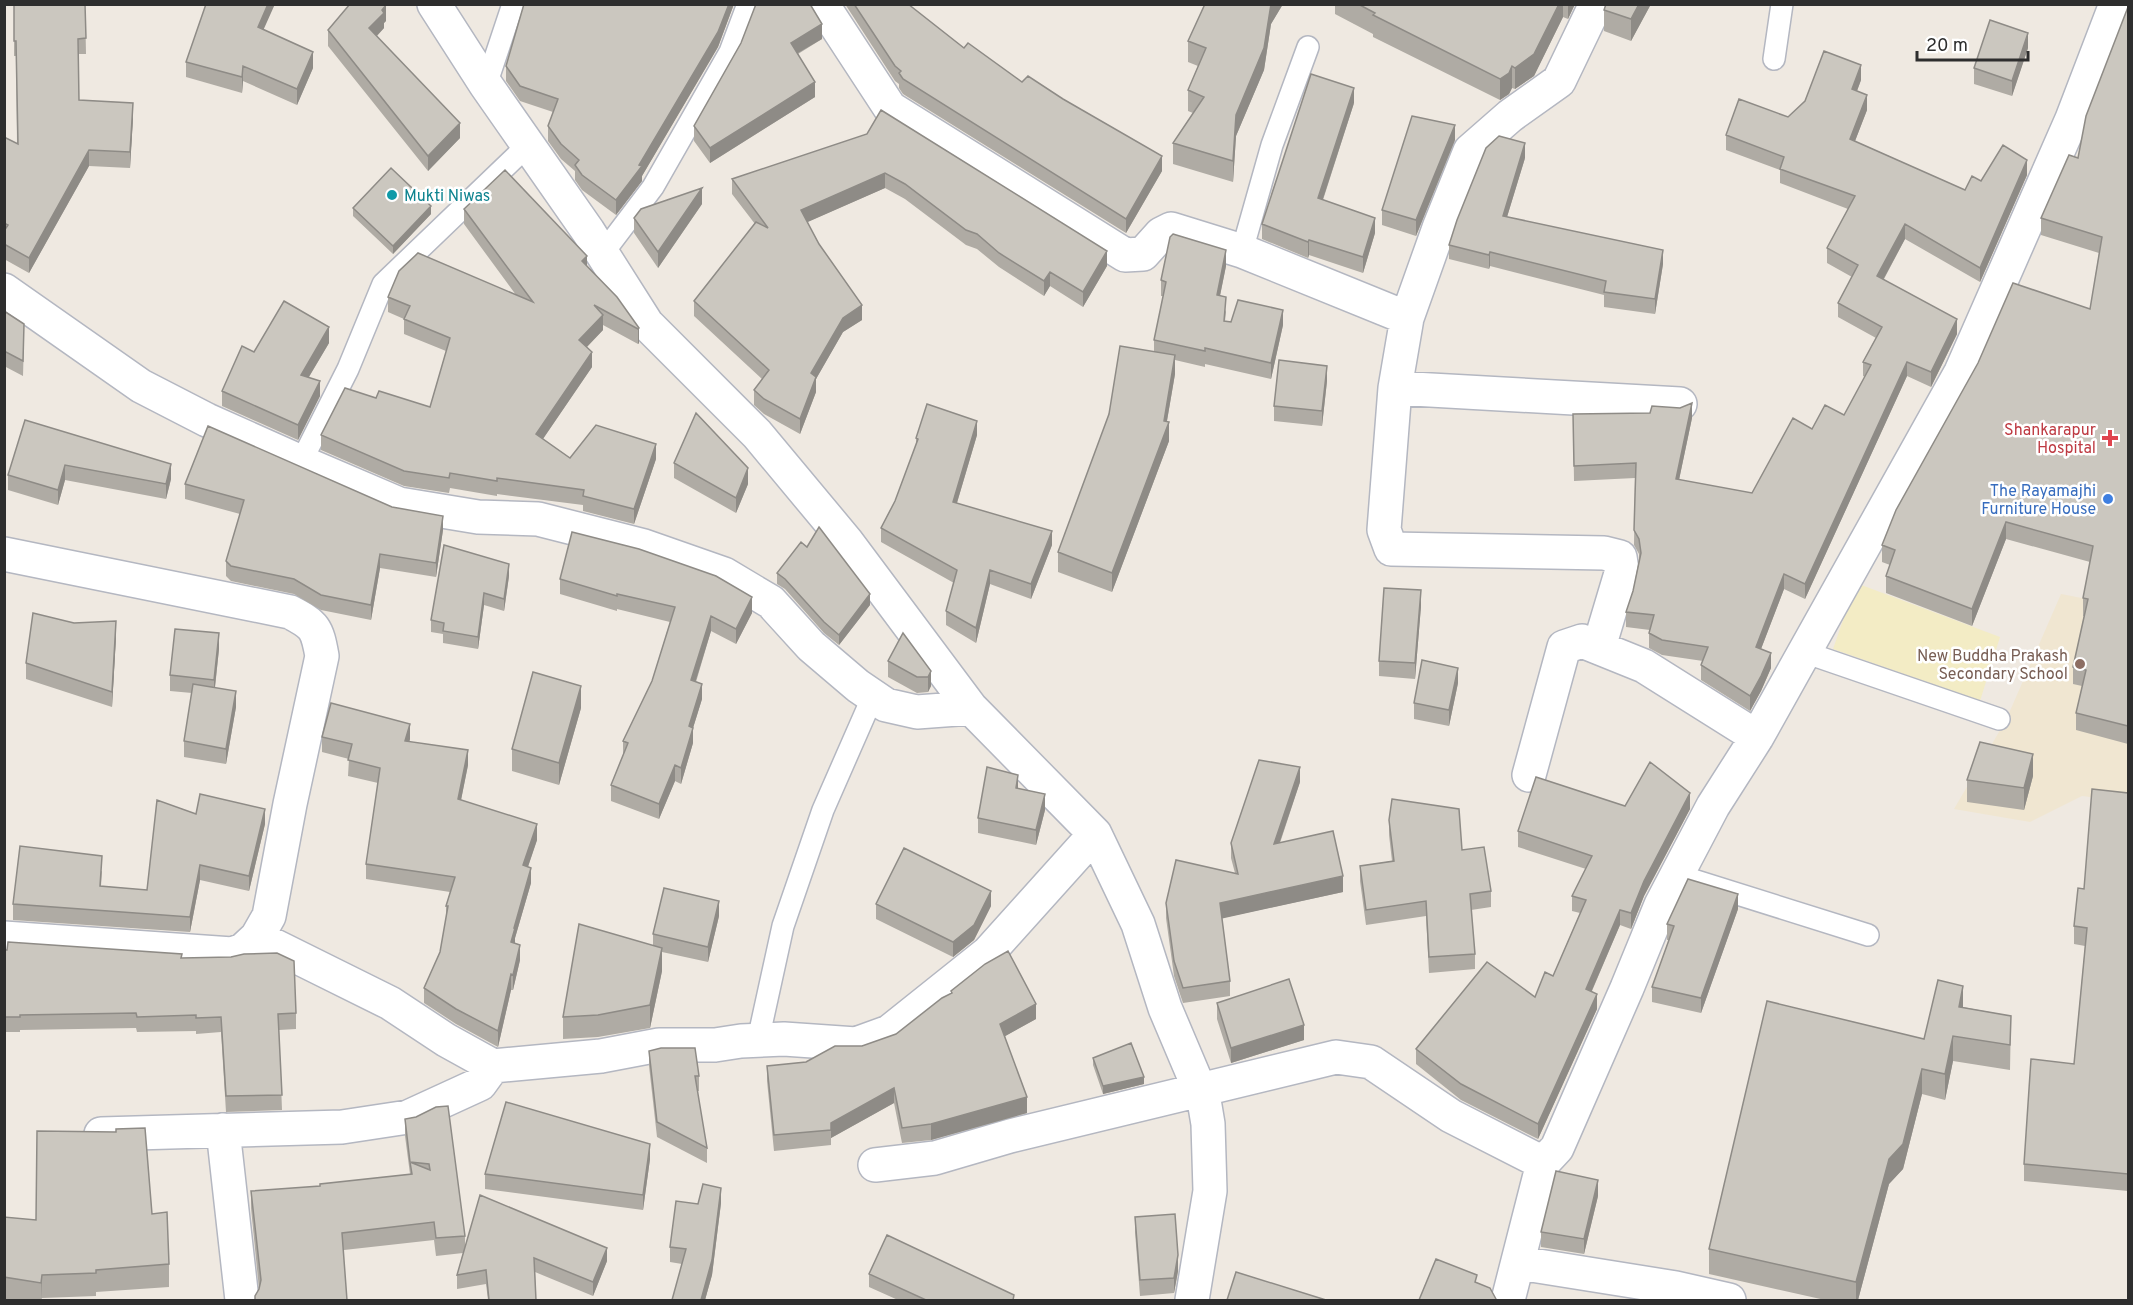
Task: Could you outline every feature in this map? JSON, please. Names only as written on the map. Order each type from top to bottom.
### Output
[{"type":"street","points":[[434,4],[486,86],[529,144],[648,324],[757,434],[847,542],[971,708],[1095,834],[1138,924],[1165,1008],[1204,1100],[1208,1124],[1210,1191],[1192,1300]]},
{"type":"street","points":[[822,4],[890,108],[1125,255],[1143,254],[1161,234],[1172,229],[1242,251],[1407,318]]},
{"type":"street","points":[[1596,4],[1559,81],[1510,116],[1470,151],[1439,228],[1407,318],[1395,388],[1384,530],[1390,549],[1604,553],[1620,557],[1622,570],[1599,647]]},
{"type":"street","points":[[1508,1300],[1543,1163],[1557,1148],[1661,905],[1713,806],[1757,737],[1961,372],[2072,119],[2116,4]]},
{"type":"street","points":[[4,290],[141,386],[207,420],[301,462],[399,504],[478,517],[538,519],[644,546],[724,574],[771,602],[812,646],[858,686],[886,705],[917,712],[971,708]]},
{"type":"street","points":[[1395,388],[1680,404]]},
{"type":"street","points":[[4,554],[290,612],[310,622],[319,638],[322,656],[269,916],[256,937],[243,950],[232,954],[4,938]]},
{"type":"street","points":[[1529,775],[1564,647],[1582,641],[1644,666],[1757,737]]},
{"type":"street","points":[[256,937],[390,1003],[446,1040],[493,1066],[601,1056],[659,1045],[715,1045],[784,1039],[856,1044],[889,1032],[988,953],[1095,834]]},
{"type":"street","points":[[875,1165],[935,1158],[1010,1136],[1336,1057],[1371,1062],[1451,1116],[1543,1163]]},
{"type":"street","points":[[69,1135],[342,1127],[408,1116],[480,1084],[493,1066]]},
{"type":"street","points":[[223,1130],[242,1300]]},
{"type":"street","points":[[1519,1263],[1676,1288],[1729,1300]]},
{"type":"lane","points":[[486,86],[513,4]]},
{"type":"lane","points":[[603,254],[653,187],[730,52],[748,4]]},
{"type":"lane","points":[[1774,60],[1782,4]]},
{"type":"lane","points":[[1242,251],[1272,145],[1308,47]]},
{"type":"lane","points":[[301,462],[348,369],[383,284],[529,144]]},
{"type":"lane","points":[[1804,652],[1999,719]]},
{"type":"lane","points":[[758,1040],[783,926],[823,810],[873,696]]},
{"type":"lane","points":[[1677,875],[1868,935]]},
{"type":"shaded area","name":"New Buddha Prakash Secondary School","points":[[2061,594],[2128,607],[2128,802],[2082,796],[2030,822],[1954,809],[2006,720]]},
{"type":"sand","points":[[1856,583],[2000,637],[1980,701],[1833,649]]},
{"type":"building","points":[[14,4],[85,4],[86,38],[78,39],[79,100],[133,103],[130,152],[89,150],[29,258],[4,244],[4,231],[8,225],[4,223],[4,137],[18,144]]},
{"type":"building","points":[[206,4],[268,4],[258,27],[313,52],[297,89],[243,66],[242,77],[186,62]]},
{"type":"building","points":[[350,4],[386,5],[382,10],[384,13],[369,28],[460,123],[428,156],[328,30]]},
{"type":"building","points":[[524,4],[729,4],[718,32],[639,165],[642,166],[616,200],[582,175],[575,165],[579,160],[561,144],[548,126],[558,99],[520,86],[506,66]]},
{"type":"building","points":[[756,4],[810,4],[822,24],[791,43],[815,82],[710,148],[694,126],[741,43]]},
{"type":"building","points":[[854,4],[908,4],[964,48],[968,43],[1022,82],[1028,76],[1063,99],[1162,156],[1126,219],[903,79],[899,73],[901,71],[895,66]]},
{"type":"building","points":[[1205,4],[1271,4],[1264,48],[1236,115],[1233,161],[1173,143],[1204,97],[1188,90],[1206,48],[1188,41]]},
{"type":"building","points":[[1358,4],[1559,4],[1534,54],[1515,68],[1512,66],[1509,73],[1500,79],[1373,15],[1375,13]]},
{"type":"building","points":[[1606,4],[1639,4],[1631,19],[1604,10]]},
{"type":"building","points":[[2128,7],[2128,726],[2076,713],[2086,670],[2073,667],[2088,599],[2083,598],[2093,546],[2006,522],[1972,609],[1886,576],[1895,550],[1882,545],[1896,510],[1978,363],[2013,283],[2090,309],[2102,237],[2041,218],[2069,155],[2078,158],[2086,116]]},
{"type":"building","points":[[1990,20],[2028,33],[2012,81],[1974,68]]},
{"type":"building","points":[[1824,51],[1861,65],[1852,89],[1867,95],[1850,139],[1965,190],[1972,176],[1981,181],[2003,145],[2027,160],[1980,268],[1905,224],[1877,276],[1957,319],[1931,372],[1907,362],[1805,584],[1784,574],[1756,647],[1771,653],[1750,696],[1701,665],[1708,647],[1662,640],[1649,633],[1654,615],[1626,612],[1641,553],[1639,539],[1634,530],[1636,463],[1574,466],[1573,414],[1650,413],[1652,406],[1680,408],[1692,403],[1676,479],[1752,493],[1793,418],[1812,429],[1825,405],[1844,415],[1871,365],[1863,362],[1882,327],[1838,303],[1858,265],[1827,248],[1855,196],[1780,169],[1784,157],[1726,135],[1739,99],[1788,117],[1805,101]]},
{"type":"building","points":[[1311,74],[1354,88],[1318,198],[1375,218],[1363,257],[1309,240],[1308,242],[1262,224]]},
{"type":"building","points":[[881,110],[1107,251],[1083,292],[1050,272],[1044,281],[999,253],[977,234],[966,230],[905,184],[885,173],[801,210],[819,244],[862,305],[843,318],[811,373],[816,377],[800,419],[764,399],[754,390],[769,370],[694,301],[756,222],[768,228],[732,179],[867,134]]},
{"type":"building","points":[[1412,116],[1455,125],[1416,220],[1382,210]]},
{"type":"building","points":[[1499,136],[1525,143],[1503,216],[1663,250],[1655,299],[1604,292],[1606,281],[1490,252],[1489,255],[1449,245],[1486,148]]},
{"type":"building","name":"Mukti Niwas","points":[[391,168],[431,206],[393,246],[353,208]]},
{"type":"building","points":[[505,170],[587,256],[582,261],[617,297],[639,328],[594,305],[603,315],[579,340],[592,352],[536,434],[570,458],[596,425],[656,444],[634,509],[583,496],[584,490],[497,478],[497,481],[450,473],[449,478],[404,471],[321,435],[345,388],[376,398],[379,391],[430,407],[450,338],[404,319],[410,306],[388,297],[399,271],[418,253],[533,302],[464,209]]},
{"type":"building","points":[[702,188],[658,252],[634,218],[641,209]]},
{"type":"building","points":[[1173,234],[1226,250],[1217,295],[1226,297],[1224,321],[1231,322],[1238,300],[1283,310],[1271,363],[1205,348],[1205,351],[1154,340],[1166,282],[1161,280],[1170,237]]},
{"type":"building","points":[[284,301],[329,327],[301,375],[320,381],[298,425],[222,391],[242,346],[254,352]]},
{"type":"building","points":[[4,311],[24,324],[23,361],[4,351]]},
{"type":"building","points":[[1120,346],[1175,355],[1164,421],[1169,422],[1112,573],[1058,552],[1109,414]]},
{"type":"building","points":[[1279,360],[1327,366],[1322,411],[1274,406]]},
{"type":"building","points":[[927,404],[977,421],[953,502],[1052,531],[1031,584],[990,570],[976,628],[946,611],[957,570],[881,528],[895,501],[918,439],[916,438]]},
{"type":"building","points":[[696,413],[748,468],[736,498],[674,463]]},
{"type":"building","points":[[25,420],[171,464],[166,484],[65,465],[58,490],[8,475]]},
{"type":"building","points":[[208,426],[392,507],[443,516],[436,563],[380,554],[371,605],[321,595],[294,579],[231,566],[226,561],[244,500],[185,484]]},
{"type":"building","points":[[819,527],[870,594],[839,635],[777,573],[801,542],[807,547]]},
{"type":"building","points":[[572,532],[639,549],[716,576],[752,597],[736,629],[711,616],[691,680],[702,684],[689,726],[693,728],[681,768],[675,765],[659,804],[611,785],[628,743],[623,741],[652,681],[675,607],[617,594],[617,596],[560,579]]},
{"type":"building","points":[[444,545],[509,564],[504,599],[484,593],[478,637],[443,631],[444,623],[431,620]]},
{"type":"building","points":[[1384,588],[1421,590],[1415,663],[1379,661]]},
{"type":"building","points":[[33,613],[74,623],[116,621],[112,692],[26,663]]},
{"type":"building","points":[[175,629],[219,633],[214,680],[170,675]]},
{"type":"building","points":[[903,633],[931,671],[928,677],[917,677],[888,661]]},
{"type":"building","points":[[1422,660],[1458,668],[1449,710],[1414,703]]},
{"type":"building","points":[[533,672],[581,686],[559,763],[512,749]]},
{"type":"building","points":[[193,684],[236,691],[226,749],[184,741]]},
{"type":"building","points":[[331,703],[410,724],[405,741],[468,750],[458,799],[537,824],[523,865],[531,868],[511,942],[520,945],[498,1031],[456,1009],[424,988],[440,952],[448,906],[446,906],[455,877],[366,864],[380,768],[348,760],[352,744],[322,737]]},
{"type":"building","points":[[1980,742],[2033,754],[2024,788],[1967,780]]},
{"type":"building","points":[[1259,760],[1300,767],[1274,844],[1333,831],[1343,876],[1220,903],[1230,981],[1183,988],[1174,961],[1166,903],[1176,860],[1238,874],[1231,843]]},
{"type":"building","points":[[1650,762],[1690,793],[1644,881],[1631,913],[1620,910],[1586,989],[1597,994],[1538,1124],[1461,1084],[1416,1049],[1487,962],[1535,997],[1545,972],[1553,976],[1586,900],[1572,896],[1592,856],[1518,831],[1536,777],[1625,806]]},
{"type":"building","points":[[987,767],[1018,775],[1016,788],[1045,794],[1036,830],[978,818]]},
{"type":"building","points":[[2092,789],[2128,793],[2128,1174],[2024,1164],[2031,1059],[2074,1064],[2087,928],[2074,926],[2078,888],[2084,889]]},
{"type":"building","points":[[200,794],[265,809],[249,876],[200,865],[190,917],[13,904],[20,846],[102,856],[100,886],[147,890],[157,800],[196,814]]},
{"type":"building","points":[[1392,799],[1459,809],[1462,850],[1484,847],[1491,891],[1470,894],[1475,954],[1429,957],[1426,901],[1366,910],[1360,866],[1394,861],[1389,820]]},
{"type":"building","points":[[904,848],[991,891],[974,925],[953,942],[876,904]]},
{"type":"building","points":[[1688,879],[1738,894],[1701,998],[1652,987],[1674,926],[1667,924]]},
{"type":"building","points":[[664,888],[719,901],[708,947],[653,934]]},
{"type":"building","points":[[579,924],[662,948],[650,1005],[598,1015],[563,1017]]},
{"type":"building","points":[[8,942],[182,954],[181,958],[277,953],[294,961],[296,1013],[278,1014],[282,1095],[226,1096],[221,1017],[196,1018],[196,1015],[137,1017],[136,1013],[4,1017],[4,950],[7,950]]},
{"type":"building","points":[[1008,951],[1036,1004],[1000,1024],[1027,1097],[931,1124],[902,1128],[894,1088],[831,1123],[831,1130],[774,1135],[767,1066],[806,1062],[835,1046],[862,1046],[896,1034],[942,998],[952,993],[951,991],[985,964]]},
{"type":"building","points":[[1289,979],[1304,1025],[1231,1048],[1217,1003]]},
{"type":"building","points":[[1938,980],[1963,986],[1959,1007],[2011,1016],[2010,1045],[1953,1036],[1945,1074],[1922,1069],[1903,1144],[1889,1159],[1856,1282],[1709,1249],[1767,1001],[1924,1039]]},
{"type":"building","points":[[1131,1043],[1144,1077],[1103,1086],[1093,1058]]},
{"type":"building","points":[[661,1048],[695,1048],[699,1076],[695,1076],[707,1148],[657,1122],[649,1051]]},
{"type":"building","points":[[506,1102],[650,1144],[643,1195],[485,1174]]},
{"type":"building","points":[[448,1106],[465,1236],[436,1238],[434,1222],[342,1233],[347,1300],[255,1300],[261,1280],[251,1191],[320,1186],[320,1184],[412,1174],[410,1162],[405,1119],[416,1117],[436,1107]],"holes":[[[410,1162],[429,1164],[430,1170]]]},
{"type":"building","points":[[145,1128],[152,1214],[167,1212],[169,1264],[96,1270],[96,1273],[42,1275],[41,1283],[4,1277],[4,1217],[36,1220],[37,1131],[116,1132],[116,1129]]},
{"type":"building","points":[[1556,1171],[1598,1180],[1584,1239],[1541,1232]]},
{"type":"building","points":[[703,1184],[721,1188],[712,1260],[701,1300],[672,1300],[686,1249],[670,1247],[676,1201],[698,1204]]},
{"type":"building","points":[[480,1195],[607,1248],[593,1282],[534,1258],[536,1300],[489,1300],[486,1270],[457,1275]]},
{"type":"building","points":[[1175,1214],[1178,1255],[1174,1278],[1140,1280],[1135,1217]]},
{"type":"building","points":[[887,1235],[1014,1295],[1013,1300],[926,1300],[869,1274]]},
{"type":"building","points":[[1436,1259],[1477,1275],[1475,1282],[1490,1288],[1496,1299],[1419,1300]]},
{"type":"building","points":[[1236,1272],[1326,1300],[1227,1300]]},
{"type":"place","name":"Mukti Niwas","points":[[392,195]]},
{"type":"place","name":"Shankarapur Hospital","points":[[2110,438]]},
{"type":"place","name":"The Rayamajhi Furniture House","points":[[2108,499]]},
{"type":"place","name":"New Buddha Prakash Secondary School","points":[[2080,664]]}]
